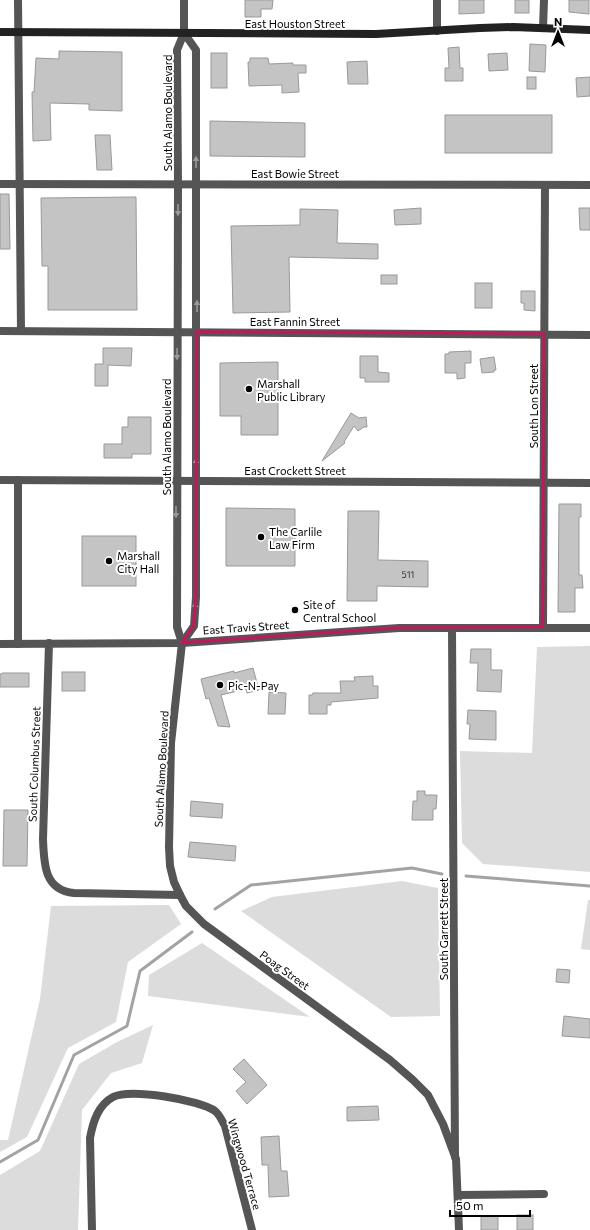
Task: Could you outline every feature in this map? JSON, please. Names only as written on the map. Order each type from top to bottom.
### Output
[{"type":"main road","name":"East Houston Street","points":[[0,32],[376,34],[497,27],[590,30]]},
{"type":"street","points":[[18,0],[21,331]]},
{"type":"street","points":[[184,0],[184,33]]},
{"type":"street","points":[[436,31],[437,0]]},
{"type":"street","points":[[543,28],[544,0]]},
{"type":"street","name":"South Alamo Boulevard","points":[[180,894],[174,882],[170,866],[169,847],[171,743],[182,643],[177,627],[176,481],[178,184],[176,50],[184,33],[196,50],[197,332],[196,597],[194,626],[182,643]]},
{"type":"street","name":"East Bowie Street","points":[[0,184],[590,185]]},
{"type":"street","name":"South Lon Street","points":[[543,627],[545,185]]},
{"type":"street","name":"East Fannin Street","points":[[0,331],[590,335]]},
{"type":"street","name":"East Crockett Street","points":[[0,480],[590,482]]},
{"type":"street","points":[[18,480],[18,644]]},
{"type":"street","name":"East Travis Street","points":[[0,644],[182,643],[399,628],[590,628]]},
{"type":"street","name":"South Garrett Street","points":[[452,628],[456,1159],[459,1230]]},
{"type":"street","name":"South Columbus Street","points":[[49,643],[43,839],[45,862],[52,884],[59,890],[74,893],[180,894]]},
{"type":"street","name":"Poag Street","points":[[180,894],[186,906],[204,924],[390,1060],[413,1080],[428,1095],[438,1112],[456,1159]]},
{"type":"street","name":"Wingwood Terrace","points":[[92,1230],[90,1138],[92,1126],[97,1114],[105,1103],[112,1097],[118,1094],[136,1093],[193,1102],[214,1110],[220,1117],[225,1126],[252,1230]]},
{"type":"street","points":[[458,1195],[544,1194]]},
{"type":"highlighted area","points":[[197,332],[544,334],[543,627],[399,628],[182,643],[194,626],[196,597]]},
{"type":"shaded area","points":[[590,646],[590,872],[483,864],[462,843],[460,751],[532,753],[537,647]]},
{"type":"shaded area","points":[[402,881],[438,888],[440,1016],[391,1017],[241,911],[272,897]]},
{"type":"shaded area","points":[[588,900],[590,900],[590,950],[581,949]]},
{"type":"shaded area","points":[[169,905],[181,924],[128,962],[116,1022],[68,1048],[27,1137],[0,1152],[0,1140],[8,1140],[40,999],[51,906]]},
{"type":"shaded area","points":[[202,943],[310,1017],[148,996],[149,975]]},
{"type":"shaded area","points":[[153,1025],[142,1063],[111,1073],[82,1110],[78,1230],[0,1230],[0,1175],[40,1151],[79,1064],[117,1042]]},
{"type":"building","points":[[245,0],[273,0],[272,9],[261,9],[261,17],[245,17]]},
{"type":"building","points":[[459,0],[484,0],[484,13],[459,14]]},
{"type":"building","points":[[515,0],[529,0],[529,13],[515,13]]},
{"type":"building","points":[[569,0],[589,0],[589,14],[569,12]]},
{"type":"building","points":[[530,44],[546,45],[545,72],[529,71]]},
{"type":"building","points":[[459,47],[460,68],[463,68],[463,81],[445,81],[445,68],[449,68],[448,48]]},
{"type":"building","points":[[59,51],[122,52],[122,111],[89,110],[89,104],[50,103],[51,140],[33,141],[32,92],[34,92],[36,58],[59,59]]},
{"type":"building","points":[[211,53],[227,53],[227,88],[211,88]]},
{"type":"building","points":[[507,53],[508,70],[489,71],[488,54]]},
{"type":"building","points":[[250,58],[268,58],[269,64],[293,63],[293,65],[306,65],[306,73],[298,73],[299,92],[282,93],[282,85],[249,86],[248,62],[250,62]]},
{"type":"building","points":[[367,61],[368,84],[348,84],[347,62]]},
{"type":"building","points":[[527,77],[536,77],[536,89],[527,89]]},
{"type":"building","points":[[590,77],[590,96],[577,97],[576,78]]},
{"type":"building","points":[[445,115],[552,115],[552,153],[445,153]]},
{"type":"building","points":[[210,121],[305,123],[305,157],[210,156]]},
{"type":"building","points":[[95,135],[110,135],[112,170],[97,170]]},
{"type":"building","points":[[0,194],[9,194],[10,249],[0,249]]},
{"type":"building","points":[[136,197],[137,310],[48,310],[48,266],[42,266],[41,198]]},
{"type":"building","points":[[421,208],[421,224],[395,225],[394,210]]},
{"type":"building","points":[[579,208],[590,208],[590,230],[580,230]]},
{"type":"building","points":[[300,209],[338,210],[337,243],[378,244],[378,259],[289,257],[290,312],[233,313],[231,226],[300,225]]},
{"type":"building","points":[[381,275],[397,275],[397,284],[381,284]]},
{"type":"building","points":[[475,283],[492,283],[492,308],[475,308]]},
{"type":"building","points":[[521,291],[535,291],[535,311],[524,310],[524,303],[521,303]]},
{"type":"building","points":[[103,348],[132,348],[131,366],[108,365],[108,386],[95,386],[95,364],[103,364]]},
{"type":"building","points":[[471,351],[471,363],[465,363],[465,378],[457,379],[457,373],[445,373],[445,354],[449,354],[449,352]]},
{"type":"building","points":[[360,356],[378,356],[378,372],[389,373],[389,382],[365,382],[365,378],[360,378]]},
{"type":"building","points":[[494,357],[496,370],[494,370],[494,372],[482,373],[480,359]]},
{"type":"building","name":"Marshall Public Library","points":[[278,362],[278,435],[241,435],[241,416],[220,416],[220,363]]},
{"type":"building","points":[[351,413],[359,418],[366,417],[367,427],[364,427],[358,431],[354,426],[344,442],[345,443],[322,461]]},
{"type":"building","points":[[128,417],[151,417],[151,454],[132,454],[132,458],[104,458],[104,444],[122,444],[122,427],[128,427]]},
{"type":"building","points":[[559,504],[581,504],[581,517],[579,517],[579,575],[582,575],[583,588],[575,588],[575,612],[558,612]]},
{"type":"building","name":"The Carlile Law Firm","points":[[226,508],[295,509],[295,566],[226,566]]},
{"type":"building","points":[[348,511],[379,511],[378,560],[428,561],[428,587],[377,586],[377,601],[347,601]]},
{"type":"building","name":"Marshall City Hall","points":[[82,536],[136,536],[136,586],[82,586]]},
{"type":"building","points":[[471,649],[491,649],[491,670],[502,670],[501,692],[477,691],[478,663],[470,663]]},
{"type":"building","points":[[253,668],[259,690],[247,693],[246,689],[221,695],[230,727],[218,726],[209,698],[206,699],[201,679]]},
{"type":"building","points":[[62,672],[85,672],[85,691],[62,691]]},
{"type":"building","points":[[29,673],[29,687],[0,687],[0,674]]},
{"type":"building","points":[[373,676],[373,686],[378,686],[378,698],[331,702],[331,705],[327,705],[327,714],[309,714],[309,695],[312,695],[313,693],[341,693],[340,681],[355,681],[354,677]]},
{"type":"building","points":[[269,692],[286,693],[285,714],[268,714]]},
{"type":"building","points":[[468,710],[496,711],[496,740],[469,739],[470,724],[467,724]]},
{"type":"building","points":[[417,791],[425,791],[425,795],[437,795],[436,809],[433,809],[433,820],[412,820],[413,801],[417,801]]},
{"type":"building","points":[[191,801],[223,804],[222,818],[190,816]]},
{"type":"building","points":[[4,810],[28,810],[27,866],[3,866]]},
{"type":"building","points":[[190,842],[236,846],[235,861],[188,857]]},
{"type":"building","points":[[557,969],[570,970],[569,983],[556,982]]},
{"type":"building","points":[[564,1016],[590,1019],[590,1038],[562,1036]]},
{"type":"building","points":[[244,1059],[267,1085],[247,1104],[236,1091],[246,1082],[233,1069]]},
{"type":"building","points":[[378,1106],[379,1120],[347,1121],[347,1107]]},
{"type":"building","points":[[279,1136],[281,1171],[287,1171],[289,1196],[269,1197],[268,1165],[262,1165],[261,1137]]},
{"type":"building","points":[[517,1215],[533,1215],[533,1230],[517,1230]]},
{"type":"building","points":[[481,1216],[498,1216],[498,1230],[481,1230]]},
{"type":"waterway","points":[[215,909],[251,885],[412,868],[442,874]]},
{"type":"waterway","points":[[466,876],[590,886]]},
{"type":"waterway","points":[[0,1162],[38,1140],[74,1055],[127,1026],[140,971],[192,932]]},
{"type":"place","name":"Marshall Public Library","points":[[249,389]]},
{"type":"place","name":"The Carlile Law Firm","points":[[261,537]]},
{"type":"place","name":"Marshall City Hall","points":[[109,561]]},
{"type":"place","name":"Site of Central School","points":[[295,610]]},
{"type":"place","name":"Pic-N-Pay","points":[[220,685]]}]
